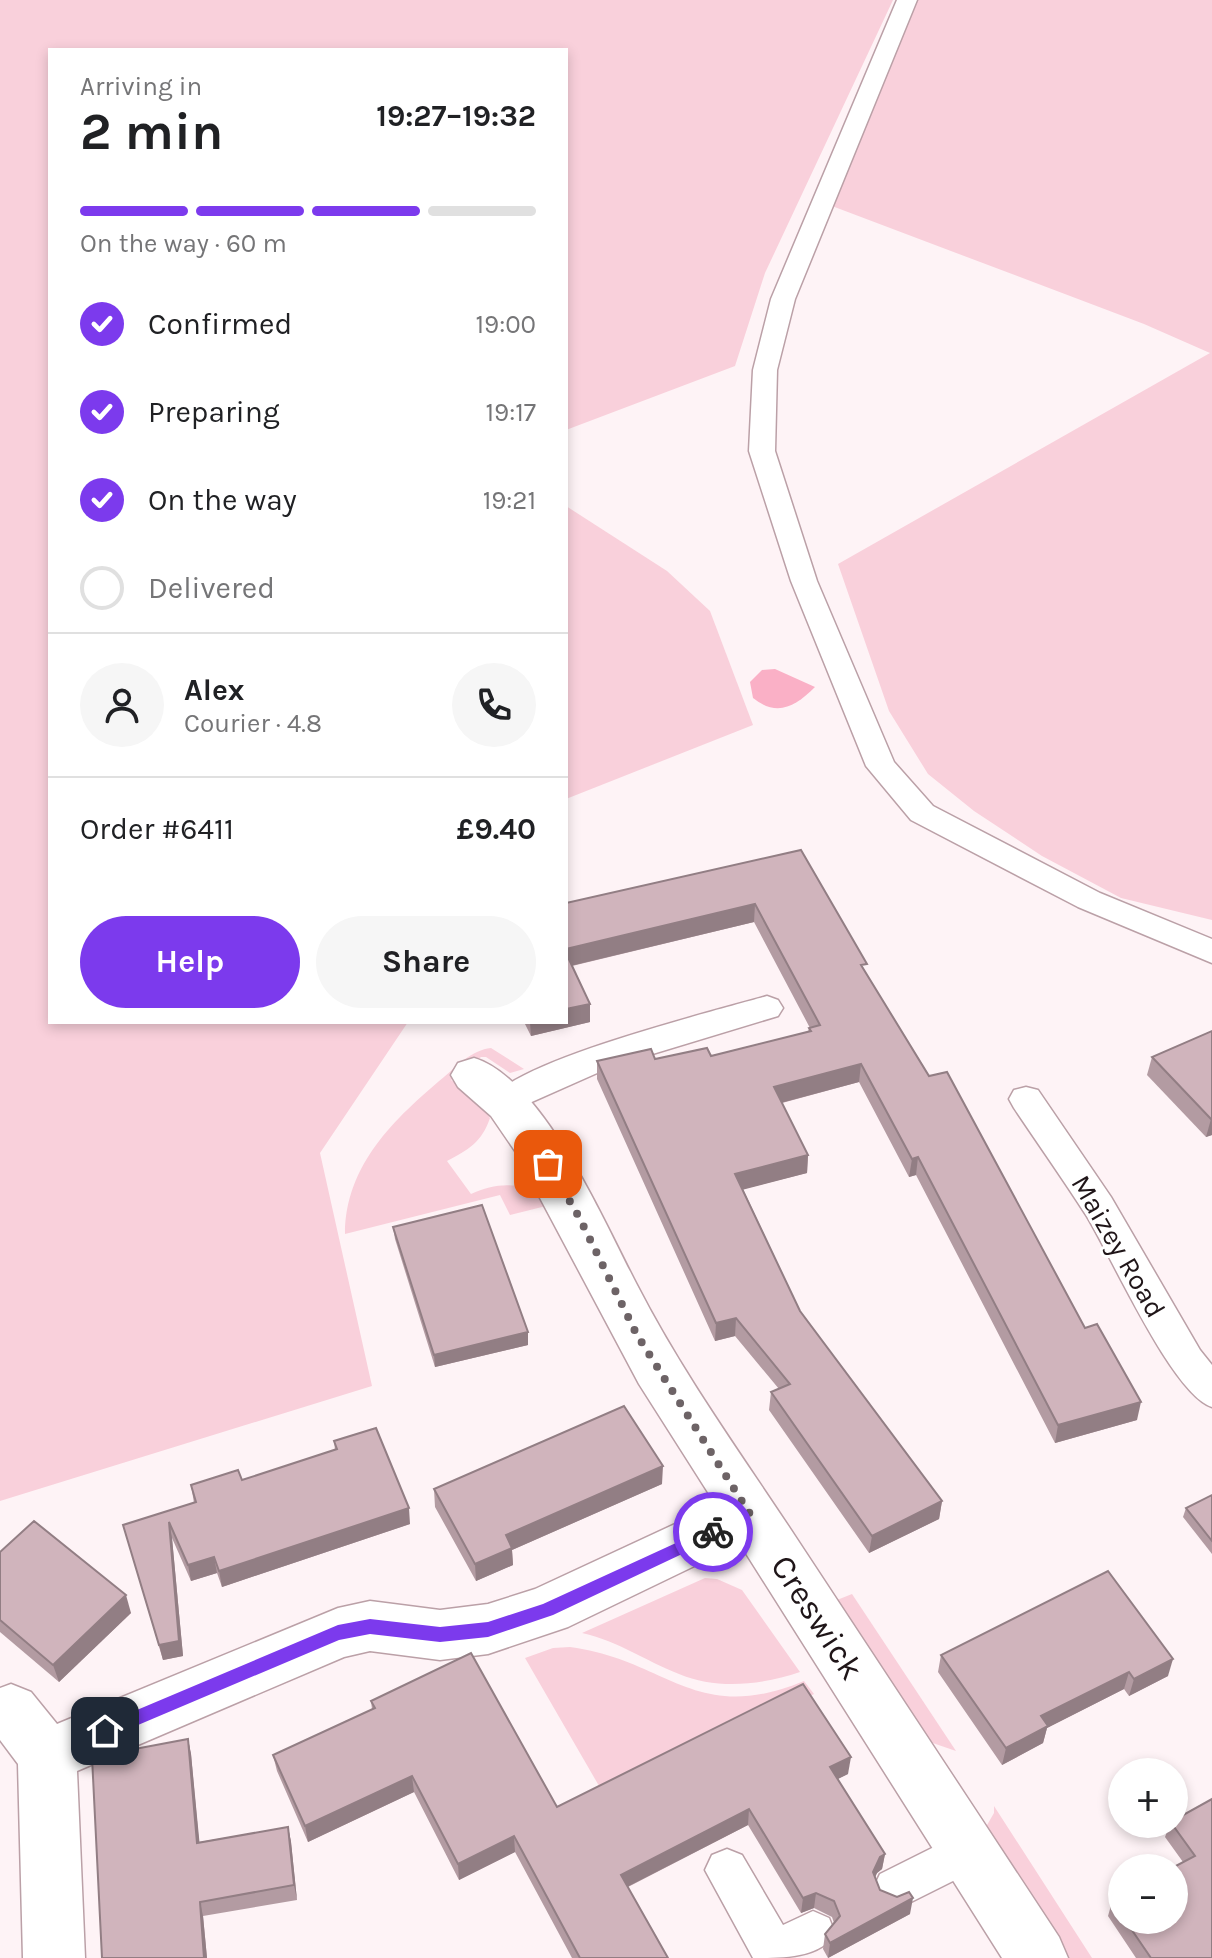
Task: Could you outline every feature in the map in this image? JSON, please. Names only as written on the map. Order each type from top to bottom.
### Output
[{"type":"street","name":"Creswick","points":[[491,1088],[579,1217],[637,1335],[1037,1958]]},
{"type":"street","points":[[47,1756],[338,1633],[370,1626],[440,1635],[488,1629],[548,1610],[750,1514]]},
{"type":"street","points":[[11,1710],[47,1756],[54,1958]]},
{"type":"lane","points":[[907,0],[783,299],[765,370],[762,451],[804,581],[881,766],[922,813],[1089,900],[1212,952]]},
{"type":"lane","points":[[491,1088],[548,1077],[591,1060],[767,1008]]},
{"type":"lane","name":"Maizey Road","points":[[1026,1099],[1085,1185],[1187,1361],[1212,1392]]},
{"type":"lane","points":[[895,1889],[968,1851]]},
{"type":"lane","points":[[727,1870],[775,1954],[813,1933]]},
{"type":"shaded area","points":[[0,0],[893,0],[765,273],[735,366],[568,429],[568,48],[48,48],[48,1024],[407,1024],[320,1153],[372,1386],[0,1501]]},
{"type":"shaded area","points":[[913,0],[1212,0],[1212,920],[1121,898],[1042,856],[974,811],[928,774],[889,711],[838,564],[1210,353],[1144,324],[824,203]]},
{"type":"shaded area","points":[[568,507],[667,571],[710,611],[753,725],[568,798]]},
{"type":"shaded area","points":[[775,669],[815,687],[786,707],[762,704],[753,698],[750,682],[762,670]]},
{"type":"shaded area","points":[[491,1048],[524,1069],[510,1073],[486,1057],[481,1057],[451,1080],[475,1096],[490,1118],[473,1144],[447,1161],[471,1194],[492,1187],[513,1186],[532,1191],[550,1205],[510,1215],[500,1195],[345,1234],[347,1209],[354,1186],[376,1145],[408,1109],[460,1063],[471,1055]]},
{"type":"shaded area","points":[[705,1578],[717,1579],[742,1590],[800,1672],[755,1683],[709,1682],[679,1674],[609,1641],[582,1633]]},
{"type":"shaded area","points":[[852,1594],[956,1751],[924,1740],[832,1602]]},
{"type":"shaded area","points":[[570,1647],[604,1654],[708,1693],[735,1696],[767,1693],[804,1681],[814,1694],[606,1798],[525,1658],[553,1648]]},
{"type":"shaded area","points":[[994,1806],[1092,1958],[1067,1958],[983,1832],[994,1813]]},
{"type":"building","points":[[801,850],[867,964],[861,965],[929,1076],[947,1072],[1085,1328],[1097,1324],[1141,1402],[1058,1425],[918,1157],[912,1159],[861,1064],[774,1087],[808,1155],[735,1174],[800,1311],[942,1501],[872,1536],[771,1392],[790,1384],[736,1318],[716,1323],[597,1061],[651,1049],[655,1059],[707,1048],[711,1056],[811,1031],[809,1028],[820,1025],[755,904],[568,949],[568,903]]},
{"type":"building","points":[[568,957],[590,1004],[568,1009]]},
{"type":"building","points":[[1212,1031],[1212,1118],[1211,1119],[1152,1057]]},
{"type":"building","points":[[482,1205],[528,1332],[434,1355],[393,1227]]},
{"type":"building","points":[[624,1406],[663,1466],[506,1535],[512,1548],[475,1564],[434,1489]]},
{"type":"building","points":[[376,1428],[409,1508],[219,1571],[214,1557],[188,1565],[169,1522],[179,1641],[159,1645],[123,1525],[196,1502],[191,1485],[238,1470],[242,1480],[337,1449],[334,1441]]},
{"type":"building","points":[[1212,1495],[1212,1541],[1186,1508]]},
{"type":"building","points":[[34,1521],[126,1595],[53,1665],[0,1620],[0,1552]]},
{"type":"building","points":[[1108,1571],[1173,1659],[1134,1679],[1129,1672],[1041,1716],[1048,1726],[1006,1748],[941,1655]]},
{"type":"building","points":[[471,1653],[557,1807],[803,1684],[851,1757],[830,1767],[885,1854],[880,1857],[873,1872],[880,1890],[897,1897],[909,1892],[913,1898],[830,1943],[825,1934],[840,1916],[834,1901],[816,1893],[803,1898],[749,1809],[621,1875],[668,1958],[580,1958],[514,1836],[458,1864],[412,1776],[305,1826],[273,1755],[375,1708],[371,1701]]},
{"type":"building","points":[[188,1739],[197,1843],[288,1827],[294,1885],[200,1902],[204,1958],[102,1958],[92,1757]]},
{"type":"building","points":[[1212,1799],[1212,1958],[1151,1958],[1135,1934],[1188,1934],[1188,1860],[1195,1856],[1182,1838],[1188,1838],[1188,1812]]},
{"type":"way so far","points":[[548,1164],[579,1217],[637,1335],[750,1514],[713,1532]]},
{"type":"route","points":[[105,1731],[338,1633],[370,1626],[440,1635],[488,1629],[518,1620],[548,1610],[713,1532]]}]
